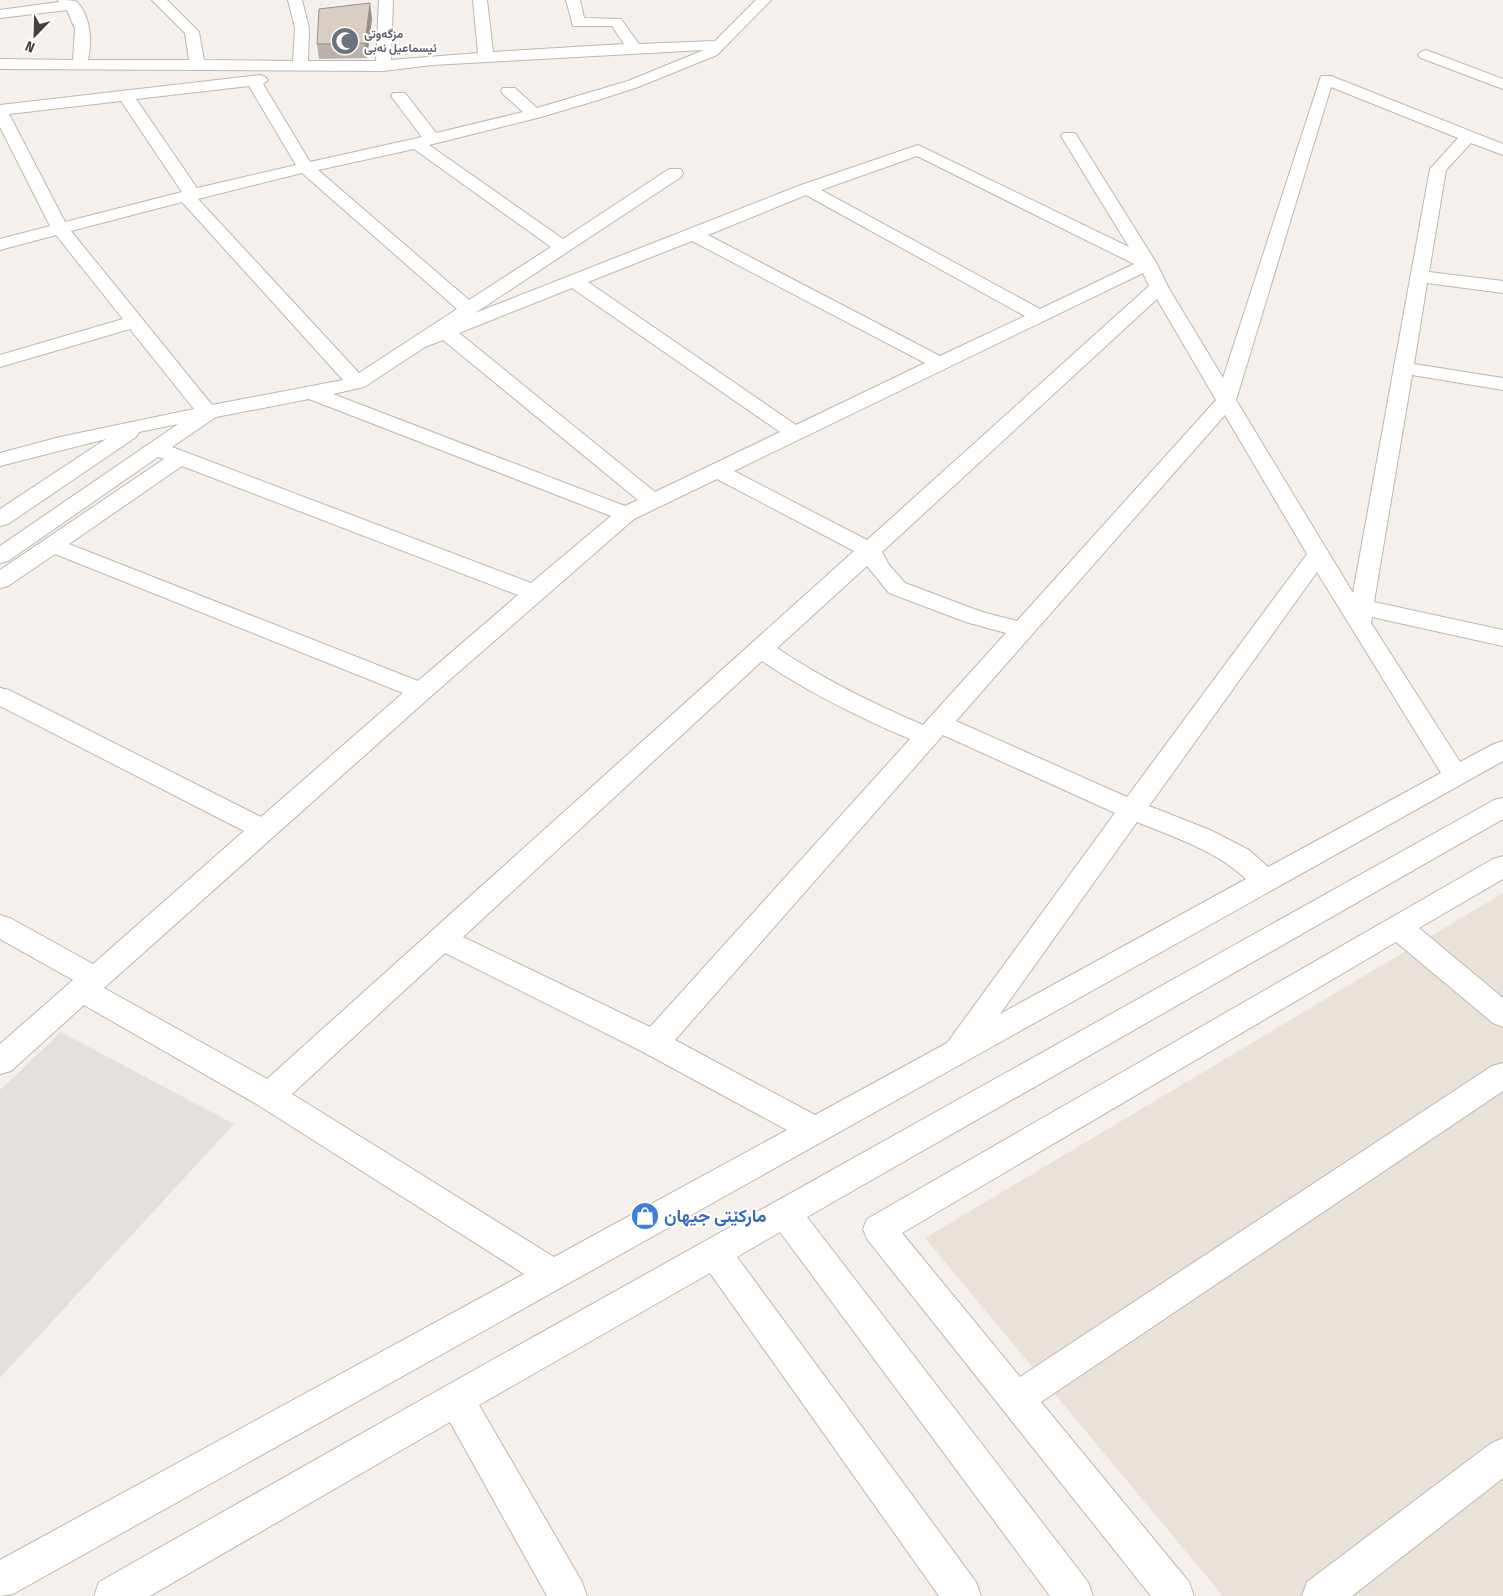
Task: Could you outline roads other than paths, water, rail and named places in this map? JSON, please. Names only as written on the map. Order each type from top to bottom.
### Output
[{"type":"street","points":[[295,0],[302,28],[300,64]]},
{"type":"street","points":[[386,0],[390,65]]},
{"type":"street","points":[[480,0],[486,57]]},
{"type":"street","points":[[573,0],[578,23],[616,22],[634,48]]},
{"type":"street","points":[[0,245],[59,227],[262,177],[433,140],[535,114],[632,84],[712,52],[764,0]]},
{"type":"street","points":[[163,1],[192,32],[197,66]]},
{"type":"street","points":[[0,14],[68,3],[80,17],[84,44],[80,64]]},
{"type":"street","points":[[208,413],[59,227],[0,110],[390,65],[634,48],[720,45]]},
{"type":"street","points":[[1426,55],[1503,84]]},
{"type":"street","points":[[0,64],[390,65]]},
{"type":"street","points":[[654,1044],[1226,401],[1326,79],[1503,150]]},
{"type":"street","points":[[254,81],[306,168],[468,309]]},
{"type":"street","points":[[509,91],[535,114]]},
{"type":"street","points":[[126,96],[189,195],[357,383]]},
{"type":"street","points":[[399,96],[433,140]]},
{"type":"street","points":[[1069,136],[1148,264],[1159,287],[1318,554],[1360,615],[1456,776]]},
{"type":"street","points":[[1360,615],[1438,169],[1469,136]]},
{"type":"street","points":[[416,143],[562,247]]},
{"type":"street","points":[[0,460],[60,443],[142,425],[357,383],[417,343],[442,330],[574,281],[807,189],[918,150],[1148,264]]},
{"type":"street","points":[[442,330],[468,309],[674,173]]},
{"type":"street","points":[[807,189],[1039,316]]},
{"type":"street","points":[[693,234],[941,364]]},
{"type":"street","points":[[0,1062],[421,691],[626,514],[1148,264]]},
{"type":"street","points":[[1419,276],[1503,287]]},
{"type":"street","points":[[574,281],[795,433]]},
{"type":"street","points":[[269,1096],[1159,287]]},
{"type":"street","points":[[0,362],[136,321]]},
{"type":"street","points":[[442,330],[652,500]]},
{"type":"street","points":[[1403,368],[1503,384]]},
{"type":"street","points":[[310,392],[626,514]]},
{"type":"street","points":[[0,556],[208,413]]},
{"type":"street","points":[[0,519],[142,425]]},
{"type":"street","points":[[157,449],[535,593]]},
{"type":"street","points":[[0,581],[179,458]]},
{"type":"street","points":[[716,470],[870,550],[879,568],[897,588],[974,617],[1023,630]]},
{"type":"street","points":[[53,545],[421,691]]},
{"type":"street","points":[[955,1053],[1318,554]]},
{"type":"street","points":[[1360,615],[1503,638]]},
{"type":"street","points":[[761,649],[799,675],[863,709],[933,730],[1201,837],[1239,857],[1265,882]]},
{"type":"street","points":[[0,696],[264,830]]},
{"type":"street","points":[[0,1581],[1503,750]]},
{"type":"street","points":[[113,1596],[456,1399],[1503,807]]},
{"type":"street","points":[[1175,1596],[879,1229],[1503,866]]},
{"type":"street","points":[[0,926],[89,984],[554,1275]]},
{"type":"street","points":[[1398,927],[1503,1015]]},
{"type":"street","points":[[442,939],[654,1044],[815,1130]]},
{"type":"street","points":[[1016,1400],[1503,1075]]},
{"type":"street","points":[[785,1213],[1074,1596]]},
{"type":"street","points":[[715,1253],[962,1596]]},
{"type":"street","points":[[456,1399],[568,1596]]},
{"type":"street","points":[[1321,1596],[1503,1456]]},
{"type":"place","name":"مزگەوتی ئیسماعیل نەبی","points":[[345,41]]},
{"type":"place","name":"مارکێتی جیهان","points":[[645,1216]]}]
